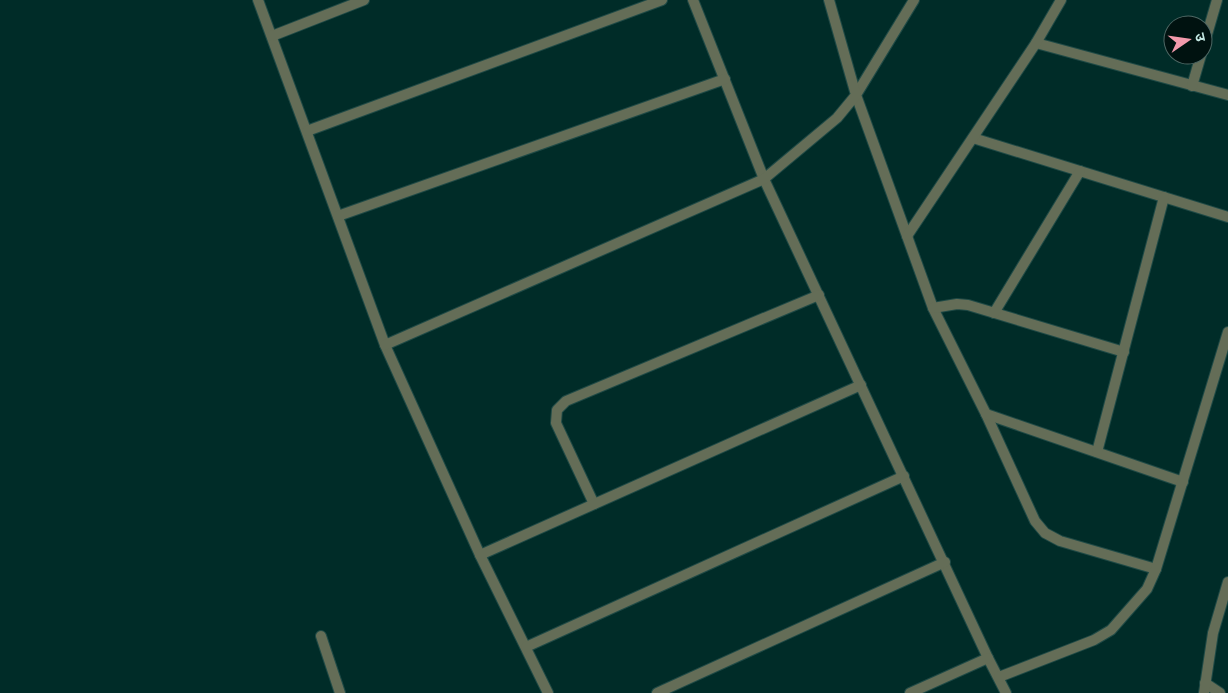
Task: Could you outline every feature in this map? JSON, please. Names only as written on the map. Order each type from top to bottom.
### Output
[{"type":"street","points":[[258,0],[385,345],[480,555],[548,693]]},
{"type":"street","points":[[272,36],[364,0]]},
{"type":"street","points":[[306,131],[662,0]]},
{"type":"street","points":[[693,0],[764,180],[1006,693]]},
{"type":"street","points":[[829,0],[856,95],[933,308],[986,414],[1035,521],[1045,533],[1060,541],[1156,569]]},
{"type":"street","points":[[385,345],[764,180],[837,118],[856,95],[914,0]]},
{"type":"street","points":[[907,236],[1036,43],[1061,0]]},
{"type":"street","points":[[1213,15],[1217,0]]},
{"type":"street","points":[[1036,43],[1228,95]]},
{"type":"street","points":[[1192,86],[1198,65]]},
{"type":"street","points":[[338,216],[725,79]]},
{"type":"street","points":[[973,138],[1228,217]]},
{"type":"street","points":[[994,313],[1080,171]]},
{"type":"street","points":[[1097,452],[1164,197]]},
{"type":"street","points":[[594,504],[556,422],[557,410],[566,401],[819,295]]},
{"type":"street","points":[[933,308],[957,304],[968,305],[1124,352]]},
{"type":"street","points":[[999,677],[1094,640],[1111,630],[1147,589],[1156,569],[1228,332]]},
{"type":"street","points":[[480,555],[861,385]]},
{"type":"street","points":[[986,414],[1183,482]]},
{"type":"street","points":[[526,647],[904,476]]},
{"type":"street","points":[[657,693],[944,562]]},
{"type":"street","points":[[1220,693],[1205,688],[1213,633],[1228,582]]},
{"type":"street","points":[[321,636],[340,693]]},
{"type":"street","points":[[910,693],[988,658]]}]
